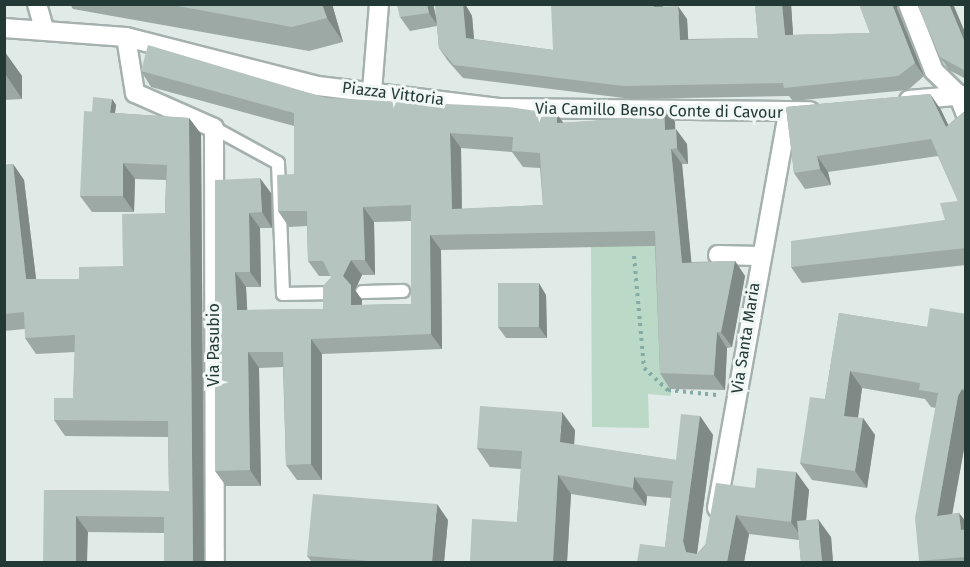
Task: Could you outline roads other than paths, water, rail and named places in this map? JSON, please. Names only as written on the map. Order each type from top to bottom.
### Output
[{"type":"street","points":[[37,4],[44,29]]},
{"type":"street","points":[[372,91],[379,4]]},
{"type":"street","points":[[908,4],[934,71],[962,94],[966,115]]},
{"type":"street","points":[[4,28],[44,29],[126,37],[135,93],[214,128]]},
{"type":"street","name":"Piazza Vittoria","points":[[126,37],[318,86],[468,104]]},
{"type":"street","points":[[886,102],[962,94]]},
{"type":"street","name":"Via Camillo Benso Conte di Cavour","points":[[468,104],[788,113],[831,108]]},
{"type":"street","name":"Via Santa Maria","points":[[713,529],[759,256],[788,113]]},
{"type":"street","name":"Via Pasubio","points":[[214,128],[215,562]]},
{"type":"street","points":[[718,255],[759,256]]},
{"type":"lane","points":[[214,128],[278,163],[283,294],[334,292]]},
{"type":"lane","points":[[362,292],[403,291]]}]
